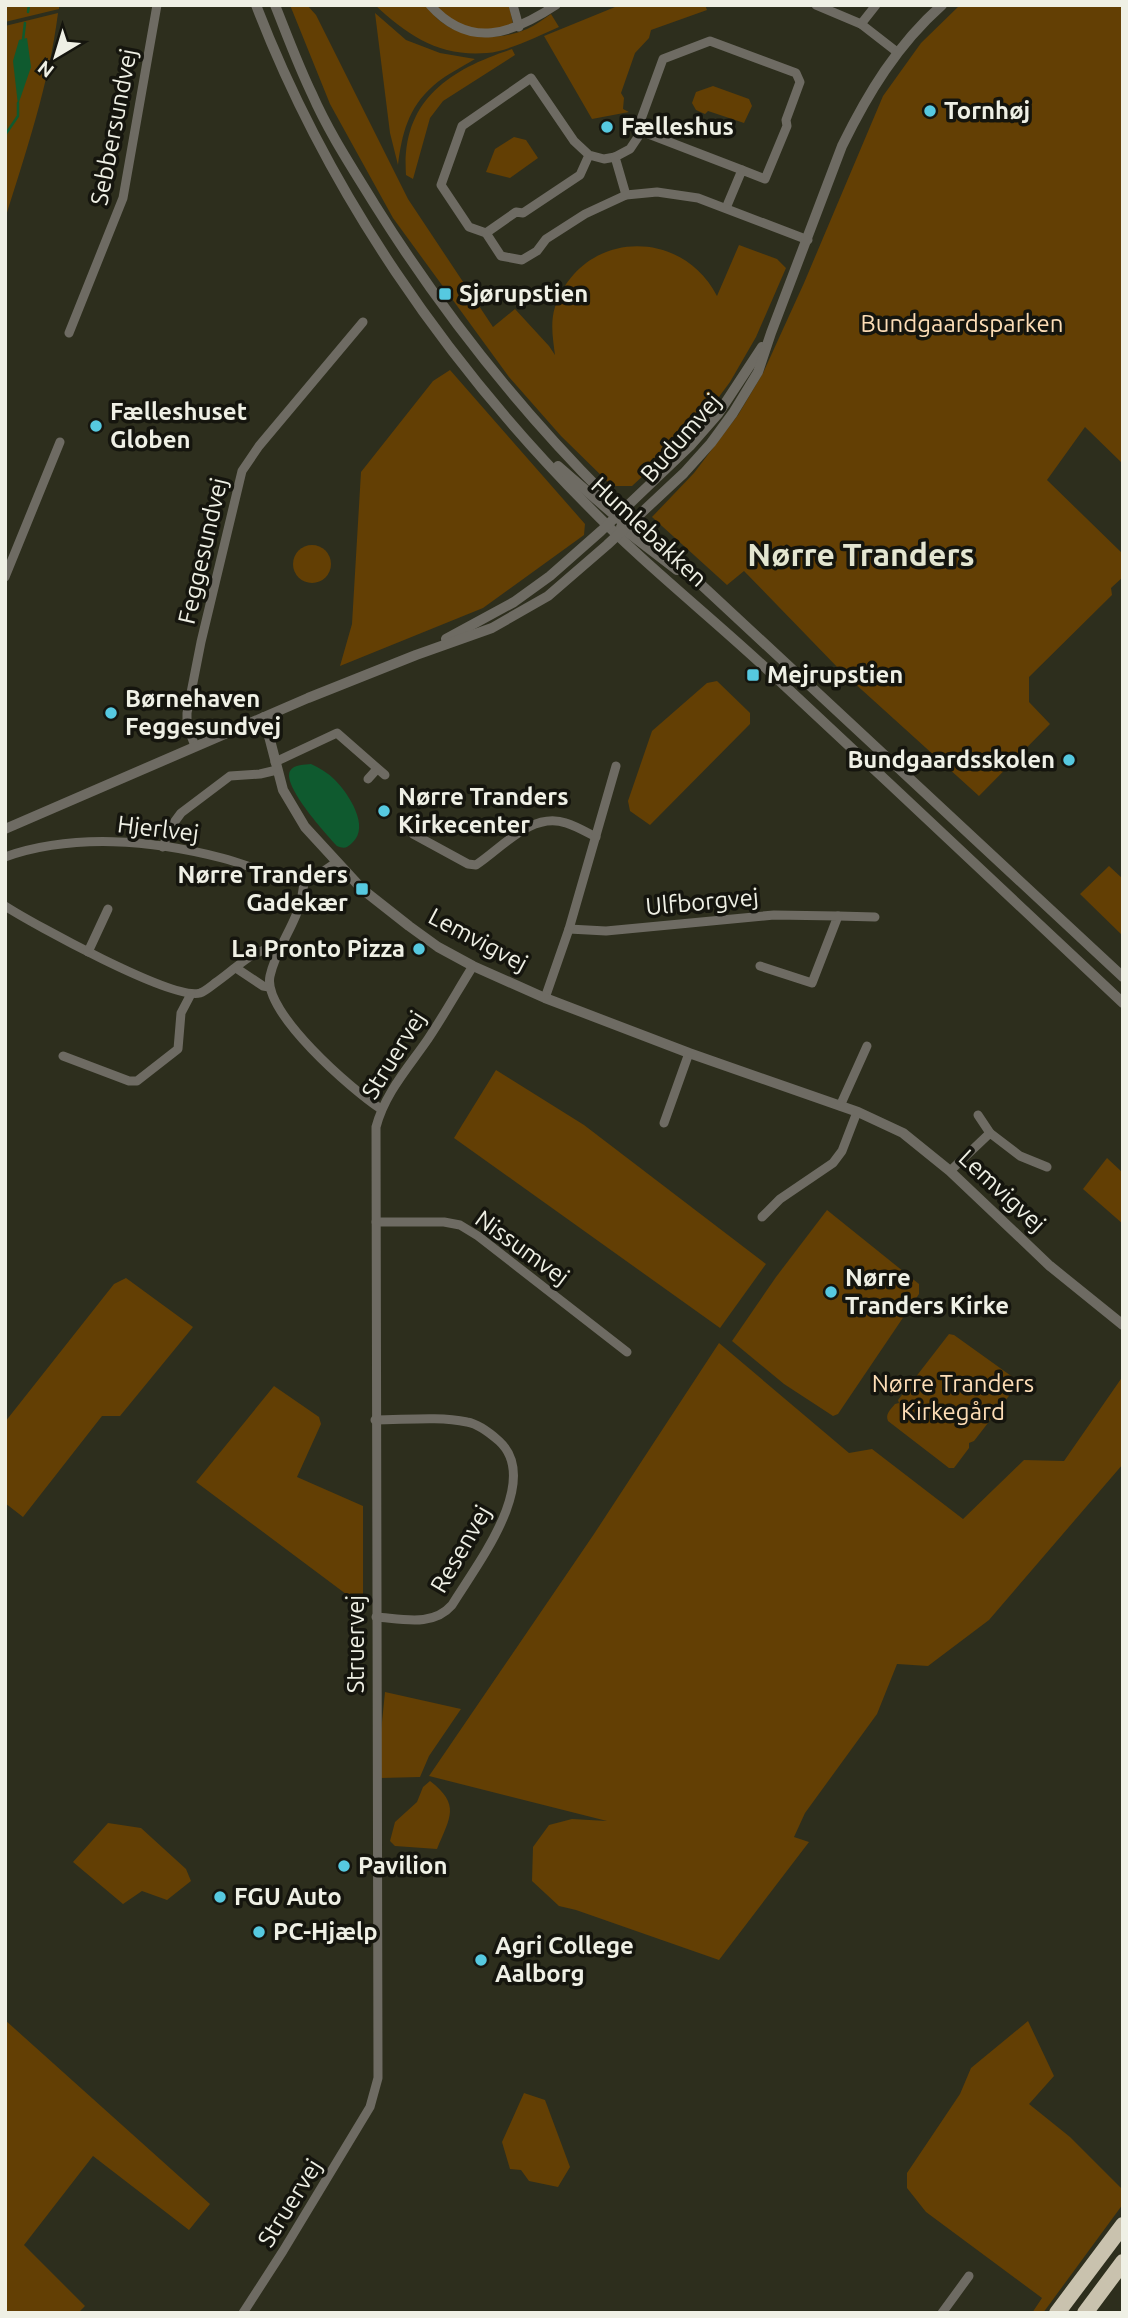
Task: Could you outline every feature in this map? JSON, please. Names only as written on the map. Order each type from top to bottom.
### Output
[{"type":"highway","points":[[1057,2313],[1123,2225]]},
{"type":"highway","points":[[1085,2313],[1123,2262]]},
{"type":"street","name":"Sebbersundvej","points":[[69,333],[123,198],[157,5]]},
{"type":"street","points":[[256,5],[276,59],[317,141],[365,227],[453,351],[520,431],[615,518]]},
{"type":"street","name":"Humlebakken","points":[[275,5],[312,95],[349,163],[408,258],[500,382],[570,459],[615,518],[621,532],[1123,1003]]},
{"type":"street","points":[[430,5],[444,20],[463,30],[490,34],[519,27],[556,5]]},
{"type":"street","points":[[513,5],[519,27]]},
{"type":"street","points":[[816,5],[861,24],[897,52]]},
{"type":"street","points":[[861,24],[876,5]]},
{"type":"street","name":"Budumvej","points":[[6,827],[264,717],[416,655],[492,628],[526,611],[548,596],[621,532],[684,473],[711,443],[758,372],[842,146],[871,90],[897,52],[942,5]]},
{"type":"street","points":[[638,130],[765,179],[787,127],[786,121],[800,82],[796,74],[710,41],[663,59],[638,130],[638,137],[630,149],[604,159],[589,155],[573,141],[531,78],[462,125],[441,184],[469,227],[486,233],[501,256],[522,260],[537,251],[546,239],[585,214],[626,195],[657,192],[698,198],[807,240]]},
{"type":"street","points":[[486,233],[516,212],[523,213],[580,175],[589,155]]},
{"type":"street","points":[[615,157],[626,195]]},
{"type":"street","points":[[726,208],[742,170]]},
{"type":"street","name":"Feggesundvej","points":[[195,746],[187,725],[187,713],[242,471],[259,446],[363,322]]},
{"type":"street","name":"Budumvej","points":[[416,655],[514,602],[550,576],[615,518],[690,446],[718,415],[771,333]]},
{"type":"street","points":[[5,578],[60,442]]},
{"type":"street","name":"Humlebakken","points":[[615,518],[633,521],[1123,978]]},
{"type":"street","points":[[621,532],[727,608]]},
{"type":"street","name":"Lemvigvej","points":[[264,717],[283,790],[305,827],[362,889],[438,947],[545,998],[689,1053],[857,1112],[903,1133],[950,1171],[1050,1266],[1123,1325]]},
{"type":"street","points":[[163,847],[170,828],[181,813],[230,776],[260,774],[337,733],[381,772],[368,779]]},
{"type":"street","points":[[545,998],[569,929],[615,766]]},
{"type":"street","points":[[413,834],[468,864],[476,865],[526,828],[539,822],[565,822],[596,837]]},
{"type":"street","name":"Hjerlvej","points":[[5,857],[49,844],[104,841],[163,847],[219,857],[282,877],[304,880]]},
{"type":"street","points":[[337,862],[318,875],[304,880],[304,896],[299,912],[282,947],[270,977],[269,987],[273,999],[291,1026],[311,1049],[381,1109]]},
{"type":"street","points":[[5,906],[88,952],[191,994],[205,990],[257,951],[267,947],[282,947]]},
{"type":"street","points":[[88,952],[108,909]]},
{"type":"street","name":"Ulfborgvej","points":[[569,929],[606,931],[774,915],[875,917]]},
{"type":"street","points":[[760,966],[812,983],[838,916]]},
{"type":"street","name":"Struervej","points":[[243,2313],[370,2107],[378,2078],[376,1127],[381,1109],[473,966]]},
{"type":"street","points":[[236,968],[262,986],[269,987]]},
{"type":"street","points":[[63,1056],[129,1081],[137,1080],[177,1049],[181,1013],[191,994]]},
{"type":"street","points":[[840,1106],[867,1046]]},
{"type":"street","points":[[664,1123],[689,1053]]},
{"type":"street","points":[[762,1217],[780,1199],[833,1163],[842,1151],[857,1112]]},
{"type":"street","points":[[978,1115],[990,1133],[1020,1156],[1047,1167]]},
{"type":"street","points":[[950,1171],[990,1133]]},
{"type":"street","name":"Nissumvej","points":[[376,1222],[444,1222],[460,1225],[478,1236],[627,1352]]},
{"type":"street","name":"Resenvej","points":[[375,1420],[458,1421],[477,1425],[503,1445],[512,1461],[514,1479],[505,1517],[452,1605],[443,1615],[424,1620],[376,1617]]},
{"type":"street","points":[[942,2313],[969,2276]]},
{"type":"green space","points":[[5,5],[59,5],[59,9],[5,22]]},
{"type":"green space","points":[[290,5],[307,5],[316,15],[408,199],[493,327],[515,309],[555,355],[553,313],[568,282],[586,263],[608,251],[632,246],[657,248],[680,257],[701,273],[717,296],[739,245],[777,259],[786,268],[756,337],[730,382],[698,425],[632,486],[612,486],[561,436],[509,377],[393,218],[330,104]]},
{"type":"green space","points":[[375,5],[426,5],[445,25],[471,35],[485,37],[514,34],[551,14],[559,27],[496,52],[454,52],[413,35]]},
{"type":"green space","points":[[433,5],[509,5],[513,24],[488,30],[470,29]]},
{"type":"green space","points":[[620,5],[705,5],[707,10],[651,30],[649,38],[635,53],[621,93],[624,98],[623,109],[629,112],[592,119],[544,36]]},
{"type":"green space","name":"Bundgaardsparken","points":[[960,5],[1123,5],[1123,464],[1085,427],[1047,480],[1123,554],[1123,577],[1111,588],[1112,595],[1029,677],[1029,702],[1050,724],[979,796],[841,671],[744,571],[727,585],[652,517],[694,473],[738,415],[763,373],[804,283],[883,96],[921,43]]},
{"type":"green space","points":[[58,13],[43,92],[5,219],[5,26]]},
{"type":"green space","points":[[375,13],[406,40],[440,53],[475,59],[424,94],[412,112],[404,132],[398,165],[390,133]]},
{"type":"green space","points":[[512,49],[515,55],[443,101],[430,118],[413,179],[406,175],[406,149],[411,127],[420,108],[433,92],[468,67]]},
{"type":"green space","points":[[713,86],[749,99],[752,106],[744,123],[708,111],[705,114],[696,110],[692,103],[696,92]]},
{"type":"green space","points":[[514,137],[526,140],[538,158],[510,178],[486,172],[495,149]]},
{"type":"green space","points":[[450,370],[585,524],[584,535],[483,608],[340,666],[352,624],[361,472],[433,381]]},
{"type":"green space","points":[[312,545],[325,551],[331,564],[325,577],[312,583],[299,577],[293,564],[299,551]]},
{"type":"green space","points":[[717,681],[750,713],[750,724],[650,825],[630,811],[628,801],[652,731],[707,683]]},
{"type":"green space","points":[[1109,866],[1123,879],[1123,936],[1080,894]]},
{"type":"green space","points":[[496,1070],[584,1125],[766,1264],[720,1328],[454,1138]]},
{"type":"green space","points":[[1107,1158],[1123,1173],[1123,1224],[1083,1189]]},
{"type":"green space","name":"Nørre Tranders Kirkegård","points":[[827,1210],[919,1284],[919,1294],[838,1414],[833,1416],[784,1384],[732,1341]]},
{"type":"green space","points":[[126,1278],[193,1327],[120,1416],[102,1416],[23,1517],[5,1503],[5,1422],[114,1284]]},
{"type":"green space","name":"Nørre Tranders Kirkegård","points":[[949,1334],[1014,1378],[1017,1383],[974,1441],[969,1443],[969,1448],[954,1468],[949,1468],[888,1421],[887,1416]]},
{"type":"green space","points":[[719,1343],[849,1453],[872,1449],[963,1519],[1024,1460],[1064,1461],[1123,1376],[1123,1464],[989,1620],[928,1666],[897,1664],[877,1714],[805,1813],[794,1837],[809,1842],[719,1960],[559,1906],[532,1881],[533,1847],[549,1825],[572,1819],[607,1821],[429,1776],[594,1534]]},
{"type":"green space","points":[[274,1386],[319,1417],[321,1424],[297,1477],[363,1506],[363,1603],[350,1597],[196,1482]]},
{"type":"green space","points":[[385,1692],[461,1709],[429,1756],[420,1777],[381,1778],[381,1732]]},
{"type":"green space","points":[[430,1781],[446,1797],[450,1812],[437,1849],[395,1846],[390,1841],[395,1822],[417,1802],[423,1787]]},
{"type":"green space","points":[[108,1823],[141,1828],[186,1869],[191,1881],[167,1900],[142,1891],[123,1904],[73,1862]]},
{"type":"green space","points":[[5,2020],[210,2204],[189,2230],[93,2156],[24,2245],[85,2306],[78,2313],[5,2313]]},
{"type":"green space","points":[[1028,2021],[1054,2076],[1029,2104],[1070,2137],[1123,2190],[1123,2204],[1043,2313],[1032,2313],[1042,2298],[926,2212],[907,2188],[907,2173],[960,2094],[971,2068]]},
{"type":"green space","points":[[524,2093],[545,2100],[570,2167],[558,2187],[529,2181],[521,2170],[510,2169],[502,2142]]},
{"type":"shaded area","points":[[27,38],[31,67],[18,105],[13,61],[19,40]]},
{"type":"shaded area","points":[[311,764],[335,780],[356,810],[359,828],[357,836],[347,847],[337,846],[324,832],[293,788],[289,778],[290,771],[297,766]]},
{"type":"waterway","points":[[28,12],[29,5]]},
{"type":"waterway","points":[[23,40],[25,23]]},
{"type":"waterway","points":[[5,135],[18,116],[18,103]]},
{"type":"place","name":"Tornhøj","points":[[930,111]]},
{"type":"place","name":"Fælleshus","points":[[607,127]]},
{"type":"place","name":"Sjørupstien","points":[[445,294]]},
{"type":"place","name":"Fælleshuset Globen","points":[[96,426]]},
{"type":"place","name":"Mejrupstien","points":[[753,675]]},
{"type":"place","name":"Børnehaven Feggesundvej","points":[[111,713]]},
{"type":"place","name":"Bundgaardsskolen","points":[[1069,760]]},
{"type":"place","name":"Nørre Tranders Kirkecenter","points":[[384,811]]},
{"type":"place","name":"Nørre Tranders Gadekær","points":[[362,889]]},
{"type":"place","name":"La Pronto Pizza","points":[[419,949]]},
{"type":"place","name":"Nørre Tranders Kirke","points":[[831,1292]]},
{"type":"place","name":"Pavilion","points":[[344,1866]]},
{"type":"place","name":"FGU Auto","points":[[220,1897]]},
{"type":"place","name":"PC-Hjælp","points":[[259,1932]]},
{"type":"place","name":"Agri College Aalborg","points":[[481,1960]]},
{"type":"district","name":"Nørre Tranders","points":[[861,555]]}]
